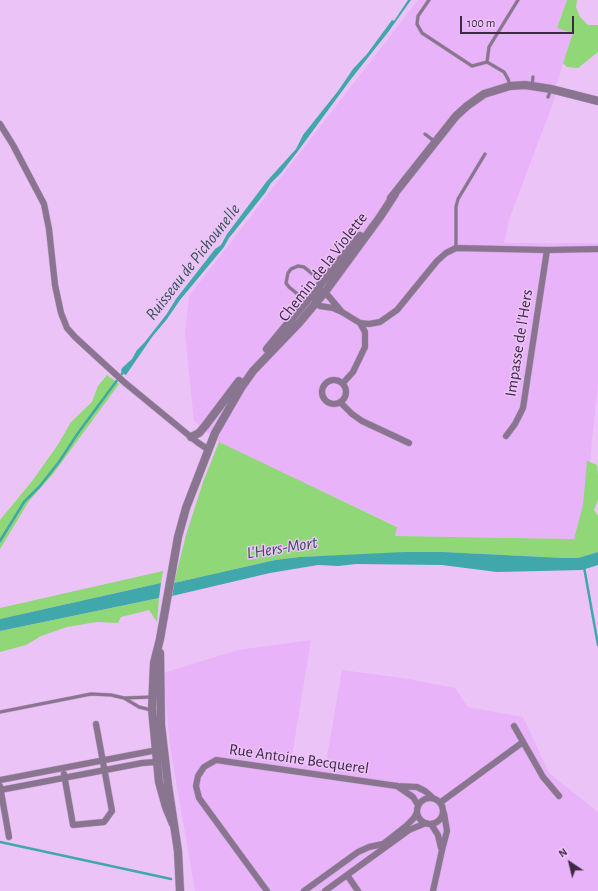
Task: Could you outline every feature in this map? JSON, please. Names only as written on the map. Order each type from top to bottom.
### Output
[{"type":"street","name":"Chemin de la Violette","points":[[160,639],[173,562],[186,508],[215,433],[233,400],[253,371],[326,287],[395,194],[456,116],[476,99],[492,91],[533,82],[550,93],[598,100]]},
{"type":"street","points":[[0,124],[13,145],[44,204],[49,228],[55,285],[61,313],[68,328],[75,337],[114,374],[209,450]]},
{"type":"street","points":[[312,304],[333,308],[360,323],[369,324],[380,322],[397,310],[437,261],[446,253],[456,248],[547,250],[598,249]]},
{"type":"street","name":"Impasse de l'Hers","points":[[506,436],[515,424],[523,408],[547,250]]},
{"type":"street","name":"Chemin de la Violette","points":[[191,437],[199,433],[248,370],[312,304],[315,292],[326,287]]},
{"type":"street","points":[[326,287],[342,312]]},
{"type":"street","points":[[343,384],[353,372],[365,348],[365,332],[360,323]]},
{"type":"street","name":"Chemin de la Violette","points":[[253,371],[257,361]]},
{"type":"street","points":[[334,379],[339,380],[343,384],[346,396],[340,402],[335,404],[329,403],[325,400],[322,395],[324,384],[334,379]]},
{"type":"street","points":[[340,402],[352,414],[362,421],[409,443]]},
{"type":"street","points":[[160,639],[154,663],[152,710],[156,762],[161,792],[173,824]]},
{"type":"street","points":[[160,639],[160,702],[164,756],[178,851],[180,890]]},
{"type":"street","points":[[63,768],[73,825],[104,822],[112,811],[96,724]]},
{"type":"street","points":[[514,726],[522,742],[544,777],[559,796]]},
{"type":"street","points":[[441,802],[522,742]]},
{"type":"street","points":[[0,780],[155,751],[164,756]]},
{"type":"street","points":[[9,837],[0,788],[142,763],[156,762],[164,756]]},
{"type":"street","name":"Rue Antoine Becquerel","points":[[267,891],[199,798],[196,786],[198,776],[204,767],[216,760],[397,786],[417,787],[426,791],[432,797]]},
{"type":"street","name":"Rue Antoine Becquerel","points":[[397,786],[413,798],[417,808]]},
{"type":"street","points":[[304,891],[358,852],[369,847],[383,844],[414,818],[421,801],[432,797],[441,802],[443,806],[447,831],[433,891]]},
{"type":"street","points":[[417,808],[420,819],[428,824],[438,835],[442,850]]},
{"type":"street","points":[[325,891],[409,830],[437,822],[442,818],[444,812]]},
{"type":"street","points":[[347,875],[358,891]]},
{"type":"lane","points":[[429,0],[418,16],[417,24],[422,33],[472,66],[487,62],[504,72],[508,78],[510,86]]},
{"type":"lane","points":[[487,62],[489,47],[518,0]]},
{"type":"lane","points":[[425,134],[436,142]]},
{"type":"lane","points":[[456,248],[456,206],[458,199],[485,154]]},
{"type":"lane","points":[[312,304],[286,283],[288,273],[291,269],[298,266],[304,267],[326,287]]},
{"type":"lane","points":[[0,712],[91,694],[111,695],[124,698],[153,697],[160,702],[152,710],[139,707],[124,698]]},
{"type":"shaded area","points":[[408,0],[411,0],[298,151],[271,183],[265,193],[229,238],[224,247],[180,300],[126,375],[124,374],[121,371],[122,368],[132,359],[137,350],[166,315],[176,299],[215,249],[221,245],[227,234],[267,181],[296,149],[303,135],[392,20],[394,21]]},
{"type":"shaded area","points":[[418,0],[567,0],[557,28],[573,33],[556,86],[555,98],[510,217],[504,243],[598,243],[598,382],[582,539],[395,536],[397,526],[221,444],[194,421],[185,334],[189,296]]},
{"type":"shaded area","points":[[405,552],[443,552],[578,558],[598,552],[598,565],[582,570],[497,572],[442,565],[318,565],[270,573],[172,596],[174,583],[275,560],[300,557]]},
{"type":"shaded area","points":[[161,583],[159,598],[0,631],[0,619]]},
{"type":"shaded area","points":[[311,640],[291,762],[325,768],[342,670],[409,679],[455,688],[468,707],[523,717],[549,773],[598,812],[598,891],[195,891],[170,746],[163,673],[238,650]]},
{"type":"green space","points":[[567,0],[577,0],[576,7],[580,17],[588,25],[598,25],[598,52],[578,68],[567,67],[563,63],[573,33],[557,28]]},
{"type":"green space","points":[[107,375],[119,384],[53,474],[29,501],[0,549],[0,520],[33,480],[59,443],[71,422],[92,402],[98,386]]},
{"type":"green space","points":[[219,442],[397,527],[395,536],[574,539],[583,505],[587,461],[597,465],[598,500],[594,510],[598,516],[598,552],[578,558],[443,552],[300,557],[275,560],[174,583],[186,535],[203,482]]},
{"type":"green space","points":[[163,571],[161,583],[0,619],[0,608]]},
{"type":"green space","points":[[159,598],[157,622],[149,610],[121,617],[118,623],[97,622],[67,627],[41,636],[26,645],[0,652],[0,631]]},
{"type":"waterway","name":"Ruisseau de Pichounelle","points":[[0,541],[24,502],[40,486],[59,462],[78,433],[124,371]]},
{"type":"waterway","points":[[584,567],[598,645]]},
{"type":"waterway","points":[[0,842],[171,879]]},
{"type":"water label","name":"L'Hers-Mort","points":[[282,548]]}]
